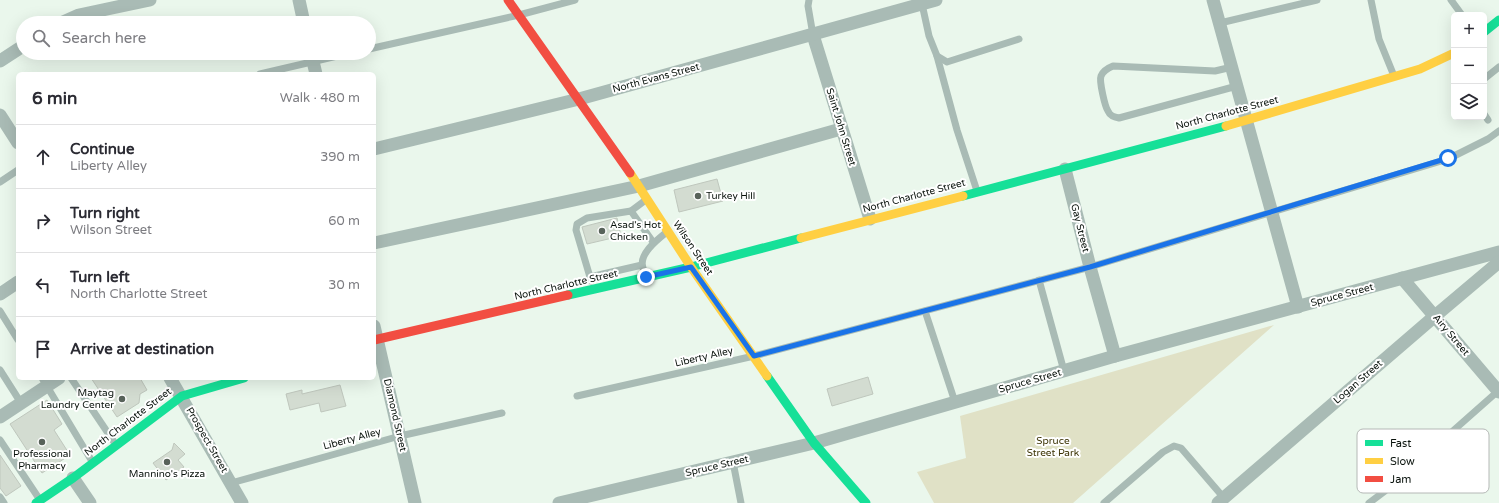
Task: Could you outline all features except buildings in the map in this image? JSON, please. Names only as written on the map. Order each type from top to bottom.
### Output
[{"type":"main road","name":"Wilson Street","points":[[508,0],[579,99],[691,267],[814,443],[866,503]]},
{"type":"main road","points":[[1487,30],[1499,20]]},
{"type":"main road","name":"North Charlotte Street","points":[[376,340],[691,267],[1064,169],[1247,120],[1420,69],[1451,56]]},
{"type":"main road","name":"North Charlotte Street","points":[[38,501],[73,478],[182,396],[237,380]]},
{"type":"street","points":[[77,16],[150,0]]},
{"type":"street","points":[[299,0],[302,16]]},
{"type":"street","name":"North Evans Street","points":[[376,149],[579,99],[813,35],[919,3],[936,0]]},
{"type":"street","points":[[1213,0],[1298,307]]},
{"type":"street","name":"Saint John Street","points":[[813,35],[870,219]]},
{"type":"street","points":[[0,61],[16,51]]},
{"type":"street","points":[[0,115],[16,140]]},
{"type":"street","points":[[376,242],[638,186],[841,129]]},
{"type":"street","name":"Gay Street","points":[[1064,169],[1115,356]]},
{"type":"street","name":"Spruce Street","points":[[559,503],[577,501],[814,443],[1115,356],[1499,252]]},
{"type":"street","name":"Logan Street","points":[[1225,500],[1435,316],[1499,262]]},
{"type":"street","name":"Airy Street","points":[[1402,278],[1499,391]]},
{"type":"street","points":[[0,294],[16,283]]},
{"type":"street","name":"Diamond Street","points":[[376,340],[415,503]]},
{"type":"street","name":"Prospect Street","points":[[171,380],[182,396],[242,503]]},
{"type":"street","points":[[0,417],[21,403],[44,382]]},
{"type":"street","points":[[73,478],[90,503]]},
{"type":"lane","points":[[376,47],[519,15],[575,0]]},
{"type":"lane","points":[[809,0],[808,6],[813,35]]},
{"type":"lane","points":[[1220,23],[1317,0]]},
{"type":"lane","points":[[1371,0],[1379,39],[1394,77]]},
{"type":"lane","points":[[1451,0],[1460,12]]},
{"type":"lane","points":[[919,3],[937,56],[957,130],[978,191]]},
{"type":"lane","points":[[937,56],[947,62],[1019,39]]},
{"type":"lane","points":[[270,72],[324,60]]},
{"type":"lane","points":[[1232,67],[1215,71],[1113,66],[1104,71],[1101,76],[1101,82],[1107,110],[1112,116],[1119,118],[1237,86]]},
{"type":"lane","points":[[1487,77],[1499,67]]},
{"type":"lane","name":"Liberty Alley","points":[[577,396],[754,356],[1090,267],[1448,158],[1488,139],[1499,131]]},
{"type":"lane","points":[[0,182],[16,171]]},
{"type":"lane","points":[[593,290],[576,230],[577,224],[587,218],[631,211],[647,199]]},
{"type":"lane","points":[[631,211],[653,242]]},
{"type":"lane","points":[[646,277],[642,265],[645,255],[653,242],[668,231]]},
{"type":"lane","points":[[590,277],[642,265]]},
{"type":"lane","points":[[1039,280],[1064,371]]},
{"type":"lane","points":[[0,311],[16,337]]},
{"type":"lane","points":[[925,311],[955,402]]},
{"type":"lane","points":[[0,370],[21,403]]},
{"type":"lane","points":[[72,380],[117,445]]},
{"type":"lane","points":[[44,382],[93,463]]},
{"type":"lane","points":[[1456,429],[1499,391]]},
{"type":"lane","name":"Liberty Alley","points":[[231,483],[400,436],[502,413]]},
{"type":"lane","points":[[0,440],[38,501]]},
{"type":"lane","points":[[1104,503],[1163,452],[1174,446],[1181,448],[1225,500]]},
{"type":"lane","points":[[733,462],[741,503]]},
{"type":"lane","points":[[1369,503],[1382,493]]},
{"type":"lane","points":[[0,497],[4,503]]},
{"type":"green space","name":"Spruce Street Park","points":[[1274,325],[1073,503],[934,503],[917,472],[966,458],[960,416]]},
{"type":"traffic: fast","points":[[1487,30],[1499,20]]},
{"type":"traffic: fast","points":[[963,196],[1226,126]]},
{"type":"traffic: fast","points":[[568,295],[691,267],[801,238]]},
{"type":"traffic: fast","points":[[767,376],[814,443],[866,503]]},
{"type":"traffic: fast","points":[[36,503],[73,478],[182,396],[237,380]]},
{"type":"traffic: slow","points":[[1226,126],[1420,69],[1451,54]]},
{"type":"traffic: slow","points":[[630,173],[691,267],[767,376]]},
{"type":"traffic: slow","points":[[801,238],[963,196]]},
{"type":"traffic: jam","points":[[508,0],[630,173]]},
{"type":"traffic: jam","points":[[376,340],[568,295]]},
{"type":"place","name":"Turkey Hill","points":[[698,196]]},
{"type":"place","name":"Asad's Hot Chicken","points":[[602,231]]},
{"type":"place","name":"Maytag Laundry Center","points":[[122,399]]},
{"type":"place","name":"Professional Pharmacy","points":[[42,442]]},
{"type":"place","name":"Mannino's Pizza","points":[[167,462]]},
{"type":"route","points":[[646,277],[691,267],[754,356],[1090,267],[1448,158]]}]
